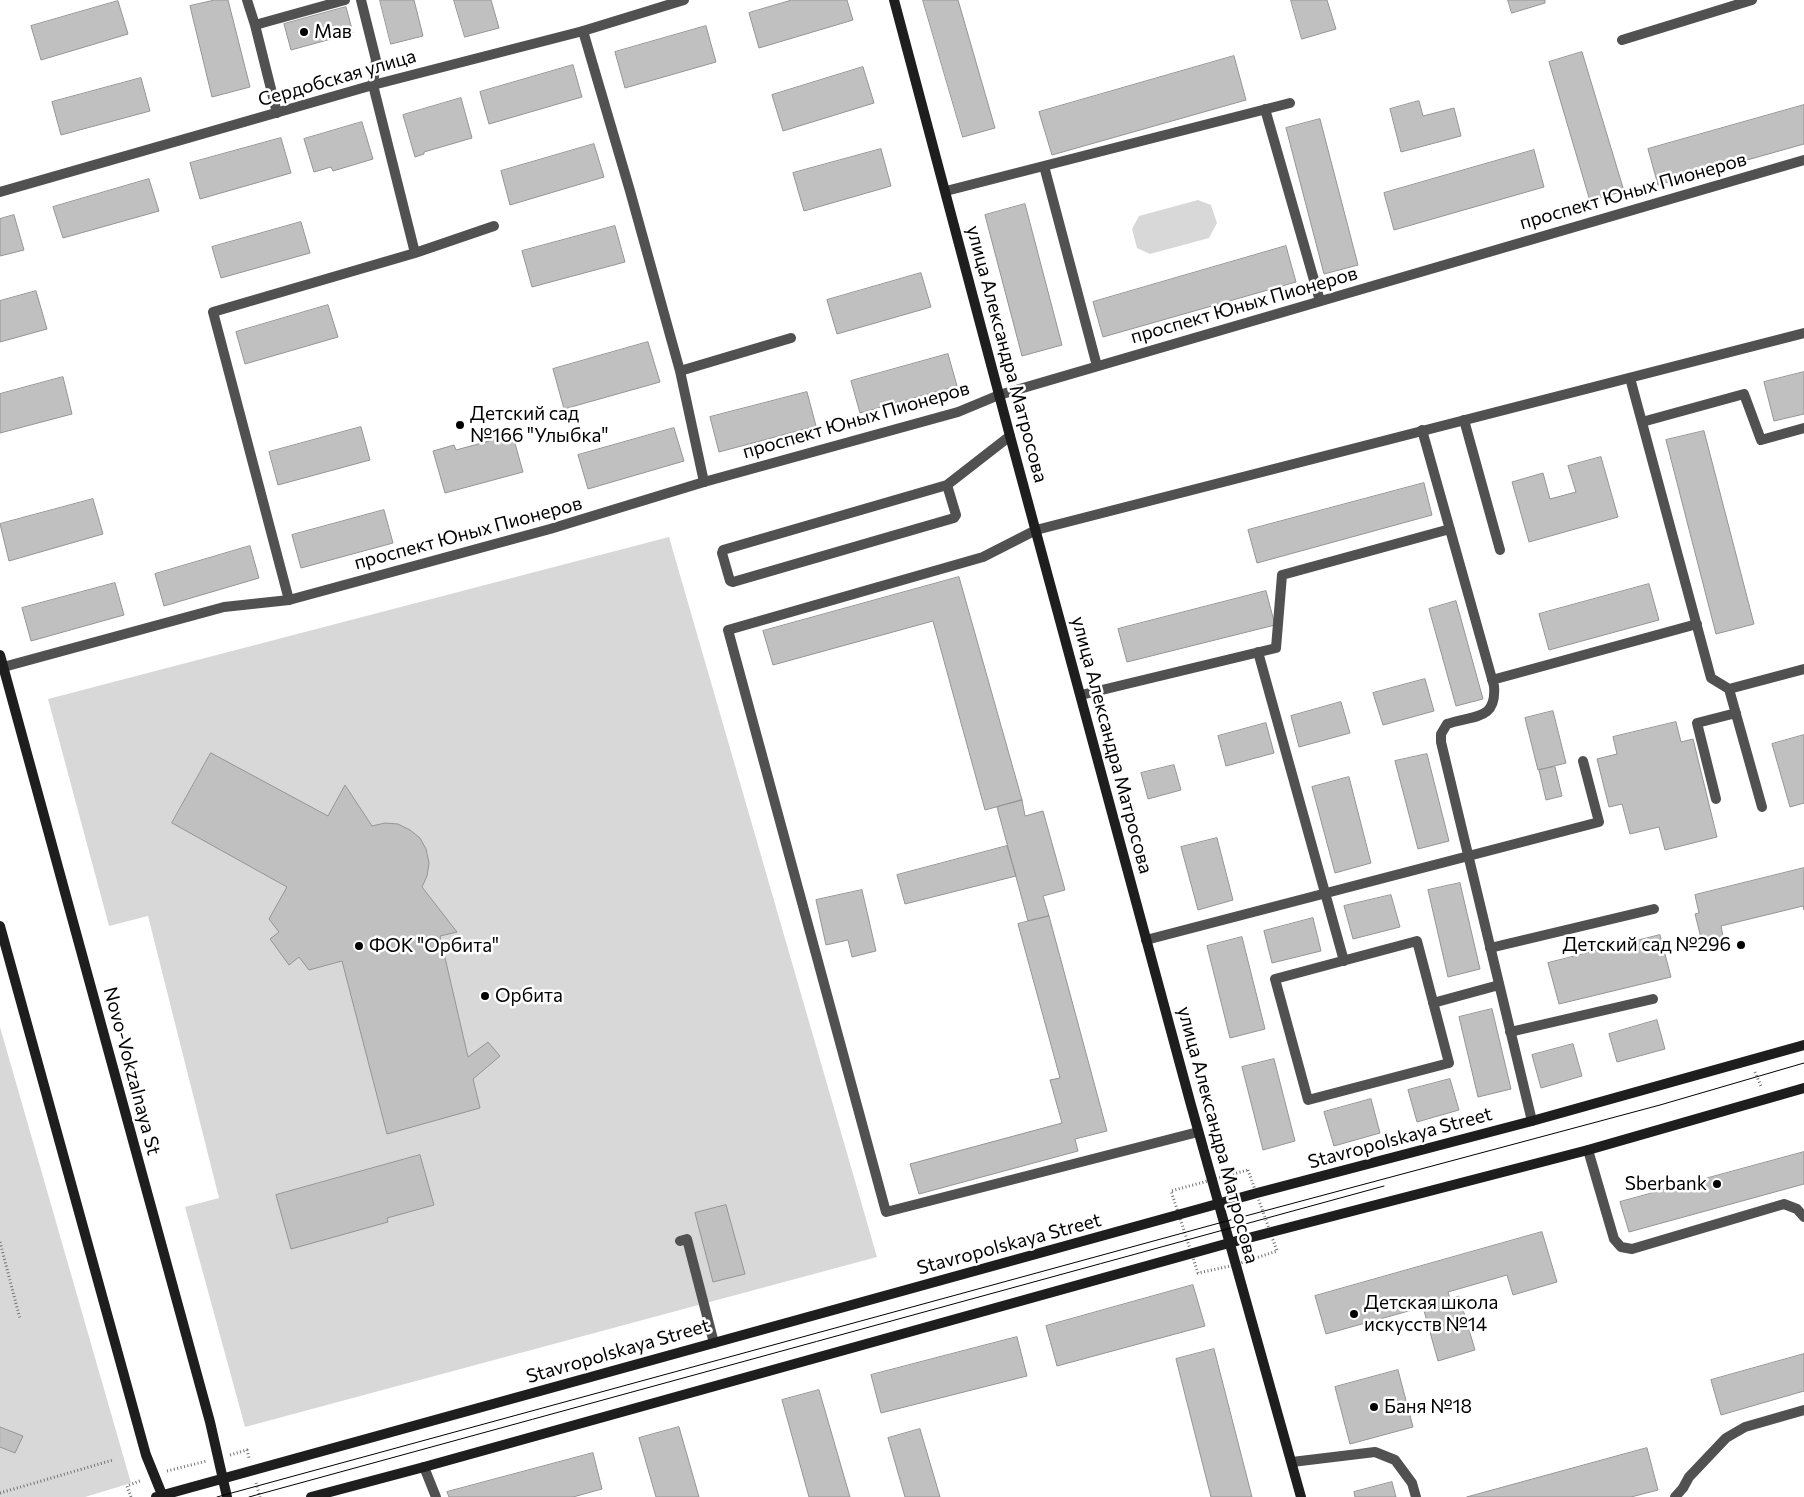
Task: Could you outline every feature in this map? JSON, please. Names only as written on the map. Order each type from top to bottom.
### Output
[{"type":"street","points":[[248,0],[278,113]]},
{"type":"street","points":[[254,25],[345,0]]},
{"type":"street","points":[[360,0],[376,60],[373,85],[415,253]]},
{"type":"street","name":"Сердобская улица","points":[[0,192],[373,85],[583,31],[684,0]]},
{"type":"street","name":"улица Александра Матросова","points":[[894,0],[1198,1132],[1220,1204],[1229,1243],[1301,1497]]},
{"type":"street","points":[[1622,40],[1752,0]]},
{"type":"street","points":[[583,31],[680,371],[704,482]]},
{"type":"street","points":[[946,191],[1290,103]]},
{"type":"street","points":[[1266,109],[1320,301]]},
{"type":"street","name":"проспект Юных Пионеров","points":[[2,668],[224,607],[289,600],[550,530],[704,482],[958,412],[999,395],[1097,366],[1804,160]]},
{"type":"street","points":[[1044,166],[1097,366]]},
{"type":"street","points":[[289,600],[213,312],[415,253],[494,226]]},
{"type":"street","points":[[1198,1132],[886,1212],[728,630],[983,557],[1036,530],[1804,333]]},
{"type":"street","points":[[680,371],[791,338]]},
{"type":"street","points":[[1630,378],[1711,678],[1729,689],[1762,807]]},
{"type":"street","points":[[1642,422],[1744,394],[1762,440],[1804,428]]},
{"type":"street","points":[[1464,420],[1500,550]]},
{"type":"street","points":[[1422,430],[1492,680],[1495,697],[1492,708],[1484,714],[1447,724],[1441,734],[1441,742],[1532,1121]]},
{"type":"street","points":[[947,485],[956,515],[954,518],[733,582],[730,581],[722,553],[723,550],[947,485],[1010,436]]},
{"type":"street","points":[[1080,695],[1276,648],[1282,575],[1450,529]]},
{"type":"street","points":[[1492,680],[1697,624]]},
{"type":"street","points":[[1258,652],[1344,961]]},
{"type":"street","name":"Novo-Vokzalnaya St","points":[[0,655],[2,668],[205,1403],[227,1497]]},
{"type":"street","points":[[1729,689],[1804,668]]},
{"type":"street","points":[[1716,799],[1697,723],[1736,714]]},
{"type":"street","points":[[1146,940],[1599,822],[1583,761]]},
{"type":"street","points":[[1490,948],[1654,908]]},
{"type":"street","points":[[0,926],[146,1455],[160,1496]]},
{"type":"street","points":[[1416,942],[1433,1003],[1449,1063],[1308,1100],[1275,979],[1416,942]]},
{"type":"street","points":[[1433,1003],[1499,985]]},
{"type":"street","points":[[1510,1032],[1653,999]]},
{"type":"street","name":"Stavropolskaya Street","points":[[160,1496],[714,1342],[1532,1121],[1804,1045]]},
{"type":"street","points":[[311,1497],[1229,1243],[1588,1150],[1804,1088]]},
{"type":"street","points":[[1588,1150],[1614,1239],[1621,1247],[1632,1249],[1784,1204],[1797,1209],[1804,1217]]},
{"type":"street","points":[[680,1241],[687,1240],[714,1342]]},
{"type":"street","points":[[1675,1497],[1689,1477],[1726,1438],[1745,1427],[1804,1410]]},
{"type":"street","points":[[1292,1462],[1376,1452],[1395,1460],[1412,1484],[1416,1497]]},
{"type":"street","points":[[424,1467],[436,1497]]},
{"type":"path","points":[[1755,1072],[1761,1087]]},
{"type":"path","points":[[0,1242],[20,1319]]},
{"type":"path","points":[[131,1497],[128,1486],[154,1474],[247,1450]]},
{"type":"path","points":[[0,1492],[113,1460]]},
{"type":"shaded area","points":[[1198,200],[1211,205],[1217,223],[1209,238],[1150,254],[1137,248],[1132,229],[1139,216]]},
{"type":"shaded area","name":"Орбита","points":[[669,537],[877,1257],[245,1427],[185,1207],[219,1198],[148,916],[109,926],[48,699]]},
{"type":"shaded area","points":[[0,1027],[131,1483],[85,1497],[0,1497]]},
{"type":"building","points":[[215,0],[228,0],[250,87],[212,97],[190,6]]},
{"type":"building","points":[[380,0],[414,0],[423,36],[391,44]]},
{"type":"building","points":[[454,0],[491,0],[499,28],[465,37]]},
{"type":"building","points":[[792,0],[847,0],[853,20],[759,48],[749,13]]},
{"type":"building","points":[[923,0],[958,0],[995,128],[963,137]]},
{"type":"building","points":[[1291,0],[1327,0],[1336,29],[1302,39]]},
{"type":"building","points":[[1508,0],[1545,0],[1545,3],[1512,13]]},
{"type":"building","points":[[118,1],[128,34],[41,60],[31,26]]},
{"type":"building","points":[[346,7],[353,33],[291,50],[284,24]]},
{"type":"building","points":[[706,26],[716,62],[625,88],[615,52]]},
{"type":"building","points":[[1582,52],[1624,191],[1590,201],[1549,62]]},
{"type":"building","points":[[1234,56],[1246,100],[1052,155],[1039,112]]},
{"type":"building","points":[[573,65],[582,97],[489,124],[480,92]]},
{"type":"building","points":[[863,67],[874,103],[783,131],[772,95]]},
{"type":"building","points":[[141,78],[150,111],[61,135],[52,102]]},
{"type":"building","points":[[461,98],[472,138],[424,152],[424,154],[415,157],[403,115]]},
{"type":"building","points":[[1419,101],[1423,116],[1454,108],[1461,136],[1401,152],[1390,109]]},
{"type":"building","points":[[1804,105],[1804,144],[1658,185],[1648,149]]},
{"type":"building","points":[[1320,119],[1358,265],[1324,274],[1286,128]]},
{"type":"building","points":[[362,122],[373,159],[333,171],[331,167],[314,172],[304,139]]},
{"type":"building","points":[[281,138],[291,173],[200,199],[190,163]]},
{"type":"building","points":[[594,144],[604,177],[510,205],[501,171]]},
{"type":"building","points":[[881,149],[891,186],[804,211],[793,173]]},
{"type":"building","points":[[1534,150],[1544,187],[1394,230],[1384,193]]},
{"type":"building","points":[[149,179],[159,211],[63,238],[53,207]]},
{"type":"building","points":[[1025,204],[1062,345],[1022,356],[985,215]]},
{"type":"building","points":[[14,215],[24,250],[0,256],[0,219]]},
{"type":"building","points":[[301,222],[310,253],[221,278],[212,247]]},
{"type":"building","points":[[615,226],[625,262],[532,287],[522,251]]},
{"type":"building","points":[[1286,246],[1296,282],[1103,337],[1093,302]]},
{"type":"building","points":[[921,273],[931,307],[837,334],[827,300]]},
{"type":"building","points":[[36,291],[47,329],[0,342],[0,301]]},
{"type":"building","points":[[328,305],[338,337],[245,364],[236,332]]},
{"type":"building","points":[[648,342],[660,382],[564,409],[553,369]]},
{"type":"building","points":[[948,354],[957,386],[860,413],[851,381]]},
{"type":"building","points":[[1804,372],[1804,414],[1774,421],[1764,382]]},
{"type":"building","points":[[63,377],[72,414],[0,433],[0,394]]},
{"type":"building","points":[[807,392],[816,426],[719,452],[710,417]]},
{"type":"building","points":[[361,427],[370,460],[278,485],[269,452]]},
{"type":"building","points":[[674,428],[684,461],[588,489],[578,455]]},
{"type":"building","points":[[511,429],[523,472],[445,493],[433,451],[454,445],[456,450],[489,441],[487,435]]},
{"type":"building","points":[[1704,431],[1754,624],[1716,634],[1666,440]]},
{"type":"building","points":[[1601,457],[1618,517],[1529,542],[1512,482],[1543,473],[1550,499],[1576,492],[1568,466]]},
{"type":"building","points":[[1424,483],[1432,515],[1257,563],[1248,530]]},
{"type":"building","points":[[93,499],[103,534],[9,561],[0,524]]},
{"type":"building","points":[[384,510],[393,543],[301,568],[292,535]]},
{"type":"building","points":[[250,546],[259,578],[164,606],[155,574]]},
{"type":"building","points":[[959,577],[1022,800],[985,810],[933,621],[773,665],[763,631]]},
{"type":"building","points":[[115,583],[124,615],[31,641],[22,608]]},
{"type":"building","points":[[1649,584],[1659,620],[1549,650],[1539,614]]},
{"type":"building","points":[[1266,591],[1275,625],[1127,662],[1118,629]]},
{"type":"building","points":[[1456,601],[1483,699],[1456,706],[1429,609]]},
{"type":"building","points":[[1425,679],[1434,711],[1383,725],[1373,693]]},
{"type":"building","points":[[1341,702],[1350,733],[1299,747],[1291,716]]},
{"type":"building","points":[[1553,711],[1566,763],[1538,770],[1525,718]]},
{"type":"building","points":[[1676,722],[1681,742],[1693,739],[1717,837],[1665,850],[1659,827],[1630,834],[1622,804],[1609,807],[1597,759],[1617,754],[1613,737]]},
{"type":"building","points":[[1266,723],[1274,753],[1226,766],[1218,736]]},
{"type":"building","points":[[1804,735],[1804,803],[1790,807],[1772,744]]},
{"type":"building","name":"ФОК \"Орбита\"","points":[[211,753],[328,816],[345,785],[372,826],[385,823],[398,824],[420,838],[426,849],[429,863],[427,876],[422,887],[457,932],[440,936],[468,1057],[488,1042],[500,1056],[473,1079],[480,1108],[387,1134],[342,961],[309,970],[299,957],[289,965],[270,939],[279,932],[269,919],[287,887],[172,823]]},
{"type":"building","points":[[1427,754],[1449,841],[1418,849],[1395,761]]},
{"type":"building","points":[[1174,765],[1181,790],[1148,799],[1141,773]]},
{"type":"building","points":[[1555,767],[1562,796],[1546,800],[1539,770]]},
{"type":"building","points":[[1349,777],[1371,863],[1335,873],[1312,787]]},
{"type":"building","points":[[1022,800],[1025,816],[1043,811],[1065,890],[1043,896],[1049,916],[1028,921],[997,807]]},
{"type":"building","points":[[1217,838],[1233,900],[1198,910],[1181,847]]},
{"type":"building","points":[[1007,846],[1016,876],[905,904],[897,875]]},
{"type":"building","points":[[1804,868],[1804,910],[1803,906],[1721,926],[1724,941],[1703,946],[1695,914],[1699,913],[1695,895]]},
{"type":"building","points":[[1460,883],[1480,969],[1448,977],[1428,890]]},
{"type":"building","points":[[862,890],[876,951],[852,957],[848,940],[826,945],[816,900]]},
{"type":"building","points":[[1391,895],[1400,927],[1353,939],[1344,906]]},
{"type":"building","points":[[1049,916],[1107,1131],[1075,1139],[1078,1151],[919,1194],[910,1164],[1062,1123],[1050,1080],[1060,1078],[1018,924]]},
{"type":"building","points":[[1313,918],[1321,951],[1272,963],[1264,931]]},
{"type":"building","points":[[1660,935],[1671,977],[1559,1004],[1548,963]]},
{"type":"building","points":[[1242,937],[1265,1029],[1230,1038],[1207,946]]},
{"type":"building","points":[[1492,1009],[1511,1089],[1478,1097],[1459,1017]]},
{"type":"building","points":[[1657,1020],[1665,1049],[1617,1062],[1609,1034]]},
{"type":"building","points":[[1573,1044],[1582,1076],[1541,1088],[1532,1055]]},
{"type":"building","points":[[1274,1059],[1295,1141],[1263,1150],[1242,1067]]},
{"type":"building","points":[[1450,1079],[1459,1110],[1417,1122],[1408,1090]]},
{"type":"building","points":[[1371,1099],[1380,1133],[1334,1146],[1324,1112]]},
{"type":"building","points":[[1804,1152],[1804,1184],[1629,1232],[1620,1202]]},
{"type":"building","points":[[420,1155],[434,1205],[387,1218],[388,1222],[291,1249],[276,1195]]},
{"type":"building","points":[[726,1205],[745,1274],[713,1282],[695,1213]]},
{"type":"building","points":[[1542,1232],[1557,1282],[1513,1295],[1507,1275],[1448,1292],[1450,1299],[1459,1296],[1475,1350],[1438,1361],[1423,1307],[1326,1334],[1315,1296]]},
{"type":"building","points":[[1193,1285],[1205,1326],[1057,1366],[1046,1326]]},
{"type":"building","points":[[1017,1337],[1027,1376],[881,1413],[871,1375]]},
{"type":"building","points":[[1214,1349],[1252,1497],[1211,1497],[1176,1359]]},
{"type":"building","points":[[1804,1354],[1804,1391],[1721,1415],[1711,1380]]},
{"type":"building","name":"Баня №18","points":[[1398,1370],[1413,1427],[1350,1444],[1335,1387]]},
{"type":"building","points":[[819,1390],[850,1497],[809,1497],[782,1400]]},
{"type":"building","points":[[0,1427],[23,1436],[15,1453],[0,1447]]},
{"type":"building","points":[[679,1427],[699,1497],[656,1497],[639,1438]]},
{"type":"building","points":[[920,1429],[940,1497],[905,1497],[888,1438]]},
{"type":"building","points":[[1647,1448],[1658,1490],[1631,1497],[1467,1497]]},
{"type":"building","points":[[593,1453],[602,1489],[573,1497],[449,1497],[447,1492]]},
{"type":"building","points":[[1392,1482],[1396,1497],[1355,1497],[1354,1492]]},
{"type":"tram line","points":[[217,1497],[1223,1222],[1660,1105],[1804,1063]]},
{"type":"tram line","points":[[249,1497],[1384,1186]]},
{"type":"place","name":"Мав","points":[[304,32]]},
{"type":"place","name":"Детский сад №166 \"Улыбка\"","points":[[460,425]]},
{"type":"place","name":"Детский сад №296","points":[[1741,945]]},
{"type":"place","name":"ФОК \"Орбита\"","points":[[359,946]]},
{"type":"place","name":"Орбита","points":[[485,996]]},
{"type":"place","name":"Sberbank","points":[[1717,1184]]},
{"type":"place","name":"Детская школа искусств №14","points":[[1354,1314]]},
{"type":"place","name":"Баня №18","points":[[1374,1407]]}]
